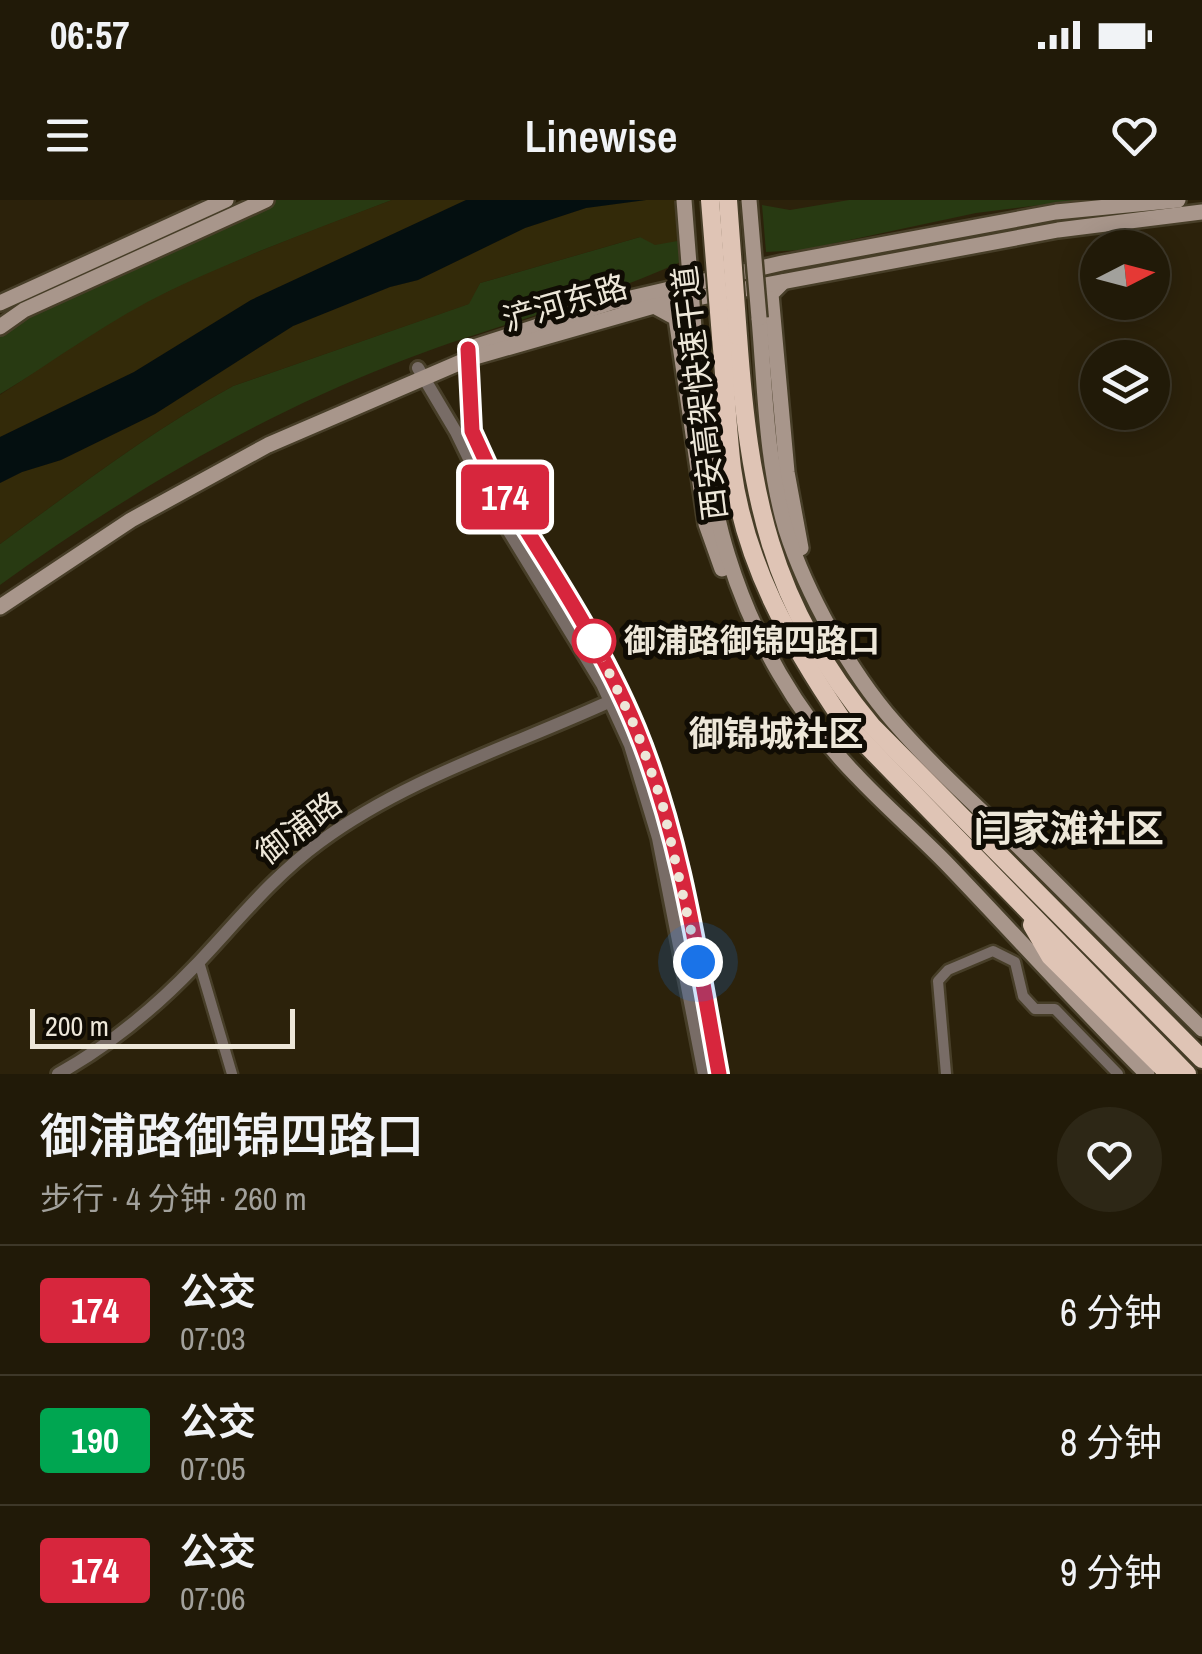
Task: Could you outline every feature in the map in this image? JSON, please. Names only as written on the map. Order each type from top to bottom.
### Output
[{"type":"highway","name":"西安高架快速干道","points":[[710,200],[757,499],[778,569],[808,634],[843,691],[872,726],[1202,1059]]},
{"type":"highway","name":"西安高架快速干道","points":[[728,200],[733,471],[750,546],[799,657],[843,721],[1187,1074]]},
{"type":"highway","points":[[1016,899],[1050,956],[1169,1074]]},
{"type":"highway","points":[[1096,954],[1123,968],[1202,1046]]},
{"type":"main road","points":[[0,303],[226,200]]},
{"type":"main road","points":[[0,326],[24,310],[266,200]]},
{"type":"main road","points":[[684,200],[703,436],[716,507],[728,556],[781,678],[820,735],[1147,1074]]},
{"type":"main road","points":[[749,200],[771,452],[786,528],[833,631],[892,720],[1202,1029]]},
{"type":"main road","name":"浐河东路","points":[[0,596],[129,510],[266,434],[609,303],[782,263],[1056,212],[1178,200]]},
{"type":"main road","name":"浐河东路","points":[[468,354],[654,306],[1058,230],[1202,212]]},
{"type":"main road","points":[[784,281],[772,294],[786,472],[801,547],[833,631]]},
{"type":"main road","points":[[654,306],[676,318],[706,524],[731,592],[752,616]]},
{"type":"main road","name":"浐河东路","points":[[0,607],[165,501],[268,444],[420,373]]},
{"type":"main road","points":[[972,801],[1042,899]]},
{"type":"street","points":[[468,354],[472,431],[483,458],[587,629],[652,770],[673,839],[719,1074]]},
{"type":"street","points":[[420,373],[456,432],[486,494],[616,699],[658,838],[704,1074]]},
{"type":"street","name":"御浦路","points":[[58,1074],[131,1026],[199,962],[266,888],[341,827],[450,770],[616,699]]},
{"type":"street","points":[[946,1074],[938,980],[948,970],[993,951],[1014,962],[1023,996],[1035,1009],[1055,1009],[1118,1074]]},
{"type":"street","points":[[199,962],[232,1074]]},
{"type":"green space","points":[[271,200],[392,200],[168,292],[0,394],[0,326]]},
{"type":"green space","points":[[849,200],[1081,200],[976,213],[803,250],[766,252],[762,205],[790,210]]},
{"type":"green space","points":[[640,237],[683,240],[685,260],[613,289],[428,351],[288,410],[140,491],[0,585],[0,544],[143,441],[233,386],[468,304],[480,283]]},
{"type":"sand","points":[[392,200],[466,200],[251,300],[134,372],[0,437],[0,395],[105,326],[198,278]]},
{"type":"sand","points":[[680,200],[683,240],[655,245],[640,237],[480,283],[469,304],[233,386],[143,441],[0,544],[0,483],[61,460],[155,414],[293,326],[390,287],[418,280],[525,228],[586,208]]},
{"type":"shaded area","points":[[466,200],[646,200],[586,208],[525,228],[418,280],[390,287],[293,326],[155,414],[61,460],[0,483],[0,437],[134,372],[251,300]]},
{"type":"bus line","name":"174","points":[[468,349],[472,431],[477,444],[609,668],[652,770],[673,839],[719,1074]]},
{"type":"place","name":"御浦路御锦四路口","points":[[594,641]]},
{"type":"district","name":"御锦城社区","points":[[776,734]]},
{"type":"district","name":"闫家滩社区","points":[[1069,829]]},
{"type":"route","points":[[594,641],[652,770],[673,839],[698,962]]}]
